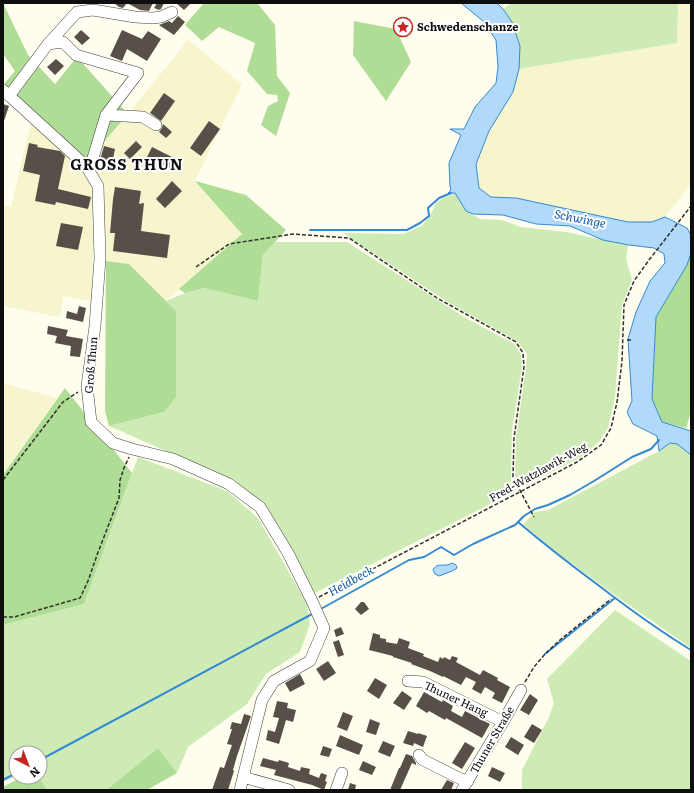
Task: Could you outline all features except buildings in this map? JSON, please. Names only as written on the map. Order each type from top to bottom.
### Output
[{"type":"street","points":[[6,93],[77,12],[93,10],[134,17],[153,18],[172,12]]},
{"type":"street","points":[[48,44],[63,42],[76,54],[138,73],[106,115],[90,172]]},
{"type":"street","name":"Groß Thun","points":[[6,93],[86,166],[98,186],[100,259],[95,326],[87,386],[91,422],[113,443],[173,460],[229,484],[260,507],[288,553],[324,628],[310,660],[274,681],[262,700],[243,777]]},
{"type":"street","points":[[106,115],[143,117],[156,125]]},
{"type":"street","name":"Thuner Hang","points":[[408,681],[423,682],[503,722]]},
{"type":"street","name":"Thuner Straße","points":[[465,785],[521,690]]},
{"type":"street","points":[[419,755],[424,760],[461,779],[465,785]]},
{"type":"street","points":[[336,790],[342,773]]},
{"type":"street","points":[[240,790],[243,777],[289,790]]},
{"type":"path","name":"Fred-Watzlawik-Weg","points":[[312,601],[577,462],[601,445],[611,428],[617,402],[622,361],[624,305],[634,281],[691,206]]},
{"type":"path","points":[[196,268],[229,244],[293,234],[349,238],[437,298],[516,342],[523,353],[524,367],[514,438],[513,478],[534,517]]},
{"type":"path","points":[[627,340],[633,340]]},
{"type":"path","points":[[3,480],[63,402],[87,386]]},
{"type":"path","points":[[3,617],[14,617],[80,598],[88,581],[118,498],[120,480],[132,449]]},
{"type":"path","points":[[521,690],[540,659],[560,640],[611,599]]},
{"type":"green space","points":[[3,3],[28,55],[55,84],[77,57],[128,114],[88,160],[4,84],[15,71],[3,54]]},
{"type":"green space","points":[[204,3],[257,3],[275,25],[277,76],[290,93],[276,136],[261,125],[268,106],[278,101],[277,95],[267,94],[247,71],[255,43],[219,27],[202,41],[185,25]]},
{"type":"green space","points":[[511,3],[678,3],[677,43],[519,69],[520,46],[512,22],[503,9]]},
{"type":"green space","points":[[678,3],[691,3],[691,183],[665,217],[652,222],[628,222],[516,198],[491,197],[479,188],[476,164],[489,131],[513,92],[519,69],[677,43]]},
{"type":"green space","points":[[354,21],[396,29],[411,62],[386,101],[353,55]]},
{"type":"green space","points":[[188,40],[242,84],[195,181],[242,234],[166,301],[106,261],[104,189],[88,160],[128,114]]},
{"type":"green space","points":[[31,123],[65,152],[83,171],[94,192],[92,301],[63,296],[60,317],[3,306],[3,205],[11,207]]},
{"type":"green space","points":[[195,181],[246,195],[286,230],[263,255],[258,301],[204,288],[185,293],[179,289],[242,234]]},
{"type":"green space","points":[[455,193],[466,211],[480,219],[502,220],[521,227],[566,232],[628,245],[626,259],[632,280],[622,305],[615,397],[608,428],[599,442],[581,457],[522,487],[515,476],[516,438],[527,354],[517,341],[449,303],[343,233],[403,234],[422,226],[433,210],[435,204],[443,198]]},
{"type":"green space","points":[[275,242],[347,242],[464,317],[514,344],[521,355],[522,368],[512,430],[511,478],[516,491],[313,594],[263,505],[230,479],[109,426],[164,412],[176,311],[166,301],[185,293],[204,288],[258,301],[263,255]]},
{"type":"green space","points":[[691,253],[691,412],[686,428],[662,422],[652,399],[656,317],[687,265]]},
{"type":"green space","points":[[106,261],[129,264],[176,311],[176,397],[164,412],[109,426],[105,411]]},
{"type":"green space","points":[[3,383],[57,398],[3,475]]},
{"type":"green space","points":[[65,388],[132,473],[84,604],[3,625],[3,475]]},
{"type":"green space","points":[[670,443],[677,444],[691,455],[691,648],[552,549],[523,524],[535,512],[548,510],[659,451]]},
{"type":"green space","points":[[138,457],[227,491],[258,518],[307,604],[310,624],[300,652],[266,674],[247,704],[188,747],[177,773],[158,748],[106,790],[47,790],[44,785],[48,785],[48,745],[8,745],[8,779],[3,781],[3,625],[84,604]]},
{"type":"green space","points":[[615,610],[691,661],[691,790],[522,790],[522,770],[549,717],[554,703],[547,679]]},
{"type":"green space","points":[[158,748],[177,773],[147,790],[106,790]]},
{"type":"green space","points":[[8,784],[44,785],[47,790],[3,790],[3,787]]},
{"type":"water","name":"Schwinge","points":[[461,3],[497,3],[512,22],[520,46],[519,69],[513,92],[489,131],[476,164],[479,188],[491,197],[516,198],[628,222],[652,222],[665,217],[687,228],[691,235],[691,253],[687,265],[656,317],[652,399],[662,422],[691,431],[691,455],[677,444],[670,443],[659,451],[657,436],[633,424],[627,412],[632,401],[628,339],[636,312],[650,281],[665,263],[664,254],[654,248],[603,240],[570,226],[536,224],[503,215],[473,214],[466,211],[455,193],[448,193],[451,190],[449,163],[461,135],[450,129],[464,129],[475,107],[496,83],[498,67],[496,40],[483,21]]},
{"type":"water","points":[[452,563],[456,565],[457,568],[439,576],[435,574],[433,570],[437,566]]},
{"type":"waterway","points":[[310,230],[407,230],[429,216],[428,208],[439,198],[451,193]]},
{"type":"waterway","name":"Heidbeck","points":[[319,610],[409,560],[424,557],[441,547],[454,555],[473,544],[515,525],[524,516],[535,509],[570,495],[632,457],[651,449],[659,440]]},
{"type":"waterway","points":[[518,522],[621,602],[655,627],[691,650]]},
{"type":"waterway","points":[[545,654],[615,598]]},
{"type":"waterway","name":"Heidbeck","points":[[48,756],[314,613]]},
{"type":"waterway","name":"Heidbeck","points":[[3,780],[8,777]]},
{"type":"place","name":"Schwedenschanze","points":[[403,27]]},
{"type":"district","name":"GROSS THUN","points":[[127,165]]}]
